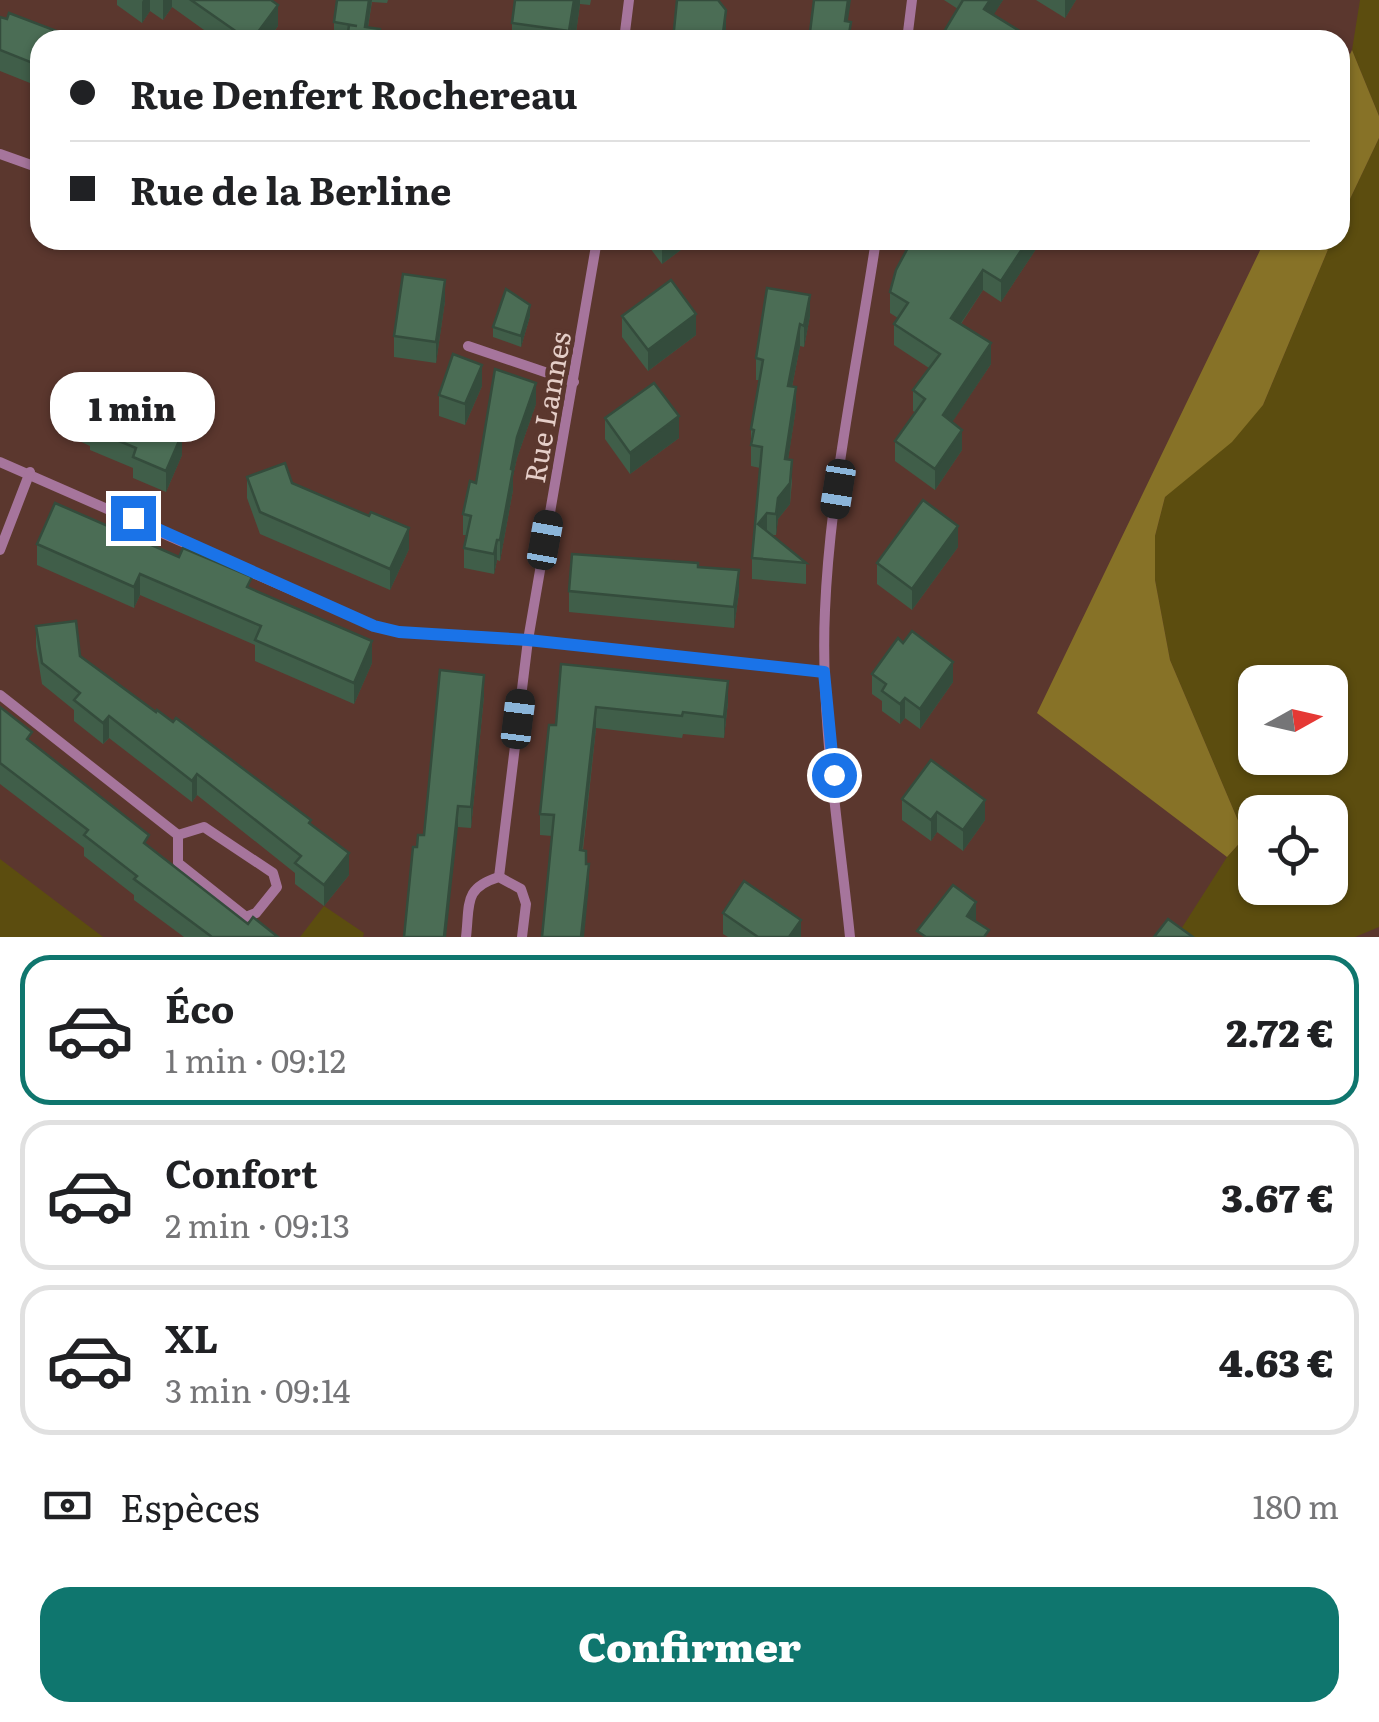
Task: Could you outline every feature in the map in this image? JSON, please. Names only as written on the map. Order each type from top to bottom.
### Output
[{"type":"street","points":[[625,30],[629,0]]},
{"type":"street","points":[[908,30],[912,0]]},
{"type":"street","points":[[0,154],[30,165]]},
{"type":"street","name":"Rue Lannes","points":[[499,877],[528,640],[595,250]]},
{"type":"street","points":[[850,937],[824,672],[825,608],[832,524],[874,250]]},
{"type":"street","points":[[468,346],[574,382]]},
{"type":"street","points":[[0,462],[374,626],[399,632],[528,640],[824,672]]},
{"type":"street","points":[[0,550],[30,472]]},
{"type":"street","points":[[0,695],[178,835]]},
{"type":"street","points":[[204,827],[272,873],[276,887],[256,913],[246,917],[178,862],[178,835],[204,827]]},
{"type":"street","points":[[466,937],[471,892],[478,883],[499,877],[520,889],[526,904],[522,937]]},
{"type":"shaded area","points":[[1360,0],[1379,0],[1379,116],[1352,50]]},
{"type":"shaded area","points":[[1352,50],[1379,116],[1379,138],[1350,199]]},
{"type":"shaded area","points":[[1379,138],[1379,927],[1355,937],[1176,937],[1238,845],[1238,905],[1348,905],[1348,795],[1238,795],[1238,820],[1170,660],[1155,580],[1155,536],[1165,497],[1263,405],[1328,250],[1350,250],[1350,199]]},
{"type":"shaded area","points":[[1260,250],[1328,250],[1263,405],[1232,442],[1165,497],[1155,536],[1155,580],[1170,660],[1238,820],[1238,845],[1227,857],[1037,713]]},
{"type":"shaded area","points":[[0,859],[103,937],[0,937]]},
{"type":"shaded area","points":[[324,906],[364,933],[363,937],[300,937]]},
{"type":"building","points":[[191,0],[271,0],[278,5],[259,30],[234,30]]},
{"type":"building","points":[[337,0],[369,0],[365,27],[380,30],[348,30],[349,25],[357,26],[334,22]]},
{"type":"building","points":[[515,0],[574,0],[569,30],[512,23]]},
{"type":"building","points":[[677,0],[718,0],[726,10],[723,30],[674,30]]},
{"type":"building","points":[[814,0],[848,0],[845,21],[851,22],[850,30],[810,30]]},
{"type":"building","points":[[963,0],[990,0],[984,9],[1018,30],[945,30]]},
{"type":"building","points":[[9,13],[54,30],[30,30],[30,62],[0,50],[0,17],[7,19]]},
{"type":"building","points":[[907,250],[1021,250],[1001,281],[983,270],[951,318],[991,343],[943,415],[962,430],[935,469],[895,441],[925,399],[913,390],[940,354],[894,324],[908,303],[890,292]]},
{"type":"building","points":[[403,274],[445,280],[436,342],[394,336]]},
{"type":"building","points":[[671,280],[696,314],[648,350],[622,316]]},
{"type":"building","points":[[767,288],[810,295],[788,386],[796,387],[785,459],[792,460],[790,483],[778,498],[776,514],[767,513],[758,524],[806,563],[752,558],[762,447],[751,445],[751,429],[763,360],[756,358]]},
{"type":"building","points":[[506,289],[530,305],[521,336],[493,327]]},
{"type":"building","points":[[453,354],[482,365],[465,404],[439,395]]},
{"type":"building","points":[[495,369],[536,383],[517,437],[500,540],[494,554],[464,548],[471,516],[463,514],[470,481],[476,483]]},
{"type":"building","points":[[654,383],[679,416],[630,453],[605,418]]},
{"type":"building","points":[[89,391],[182,434],[166,471],[133,457],[136,448],[90,429],[91,425],[77,419]]},
{"type":"building","points":[[285,463],[292,483],[369,516],[371,512],[409,528],[390,569],[260,512],[247,477]]},
{"type":"building","points":[[923,500],[958,526],[912,589],[877,563]]},
{"type":"building","points":[[55,503],[179,557],[183,548],[252,577],[247,587],[372,641],[354,683],[255,640],[261,626],[140,574],[134,587],[37,544]]},
{"type":"building","points":[[572,554],[698,563],[698,567],[739,570],[734,607],[569,591]]},
{"type":"building","points":[[76,621],[80,656],[156,712],[173,722],[176,718],[349,853],[324,885],[295,863],[301,856],[197,774],[192,781],[109,716],[103,723],[74,700],[80,693],[42,663],[36,626]]},
{"type":"building","points":[[912,631],[953,662],[920,709],[905,698],[900,704],[882,691],[886,684],[872,674],[898,638],[903,643]]},
{"type":"building","points":[[561,664],[728,681],[724,717],[596,707],[580,850],[586,851],[589,864],[581,937],[542,937],[554,815],[540,814],[549,725],[556,725]]},
{"type":"building","points":[[440,670],[484,675],[471,807],[458,806],[444,937],[404,937],[413,847],[417,847],[418,835],[424,835]]},
{"type":"building","points":[[0,707],[32,732],[27,739],[149,835],[144,843],[248,924],[253,917],[278,937],[212,937],[134,879],[137,876],[84,835],[88,830],[0,763]]},
{"type":"building","points":[[931,760],[985,800],[963,830],[937,812],[931,820],[902,799]]},
{"type":"building","points":[[744,881],[801,920],[789,937],[758,937],[723,913]]},
{"type":"building","points":[[953,885],[976,902],[967,916],[989,930],[984,937],[926,937],[917,931]]},
{"type":"building","points":[[1168,919],[1193,937],[1154,937]]},
{"type":"route","points":[[133,518],[374,626],[399,632],[528,640],[824,672],[834,775]]}]
